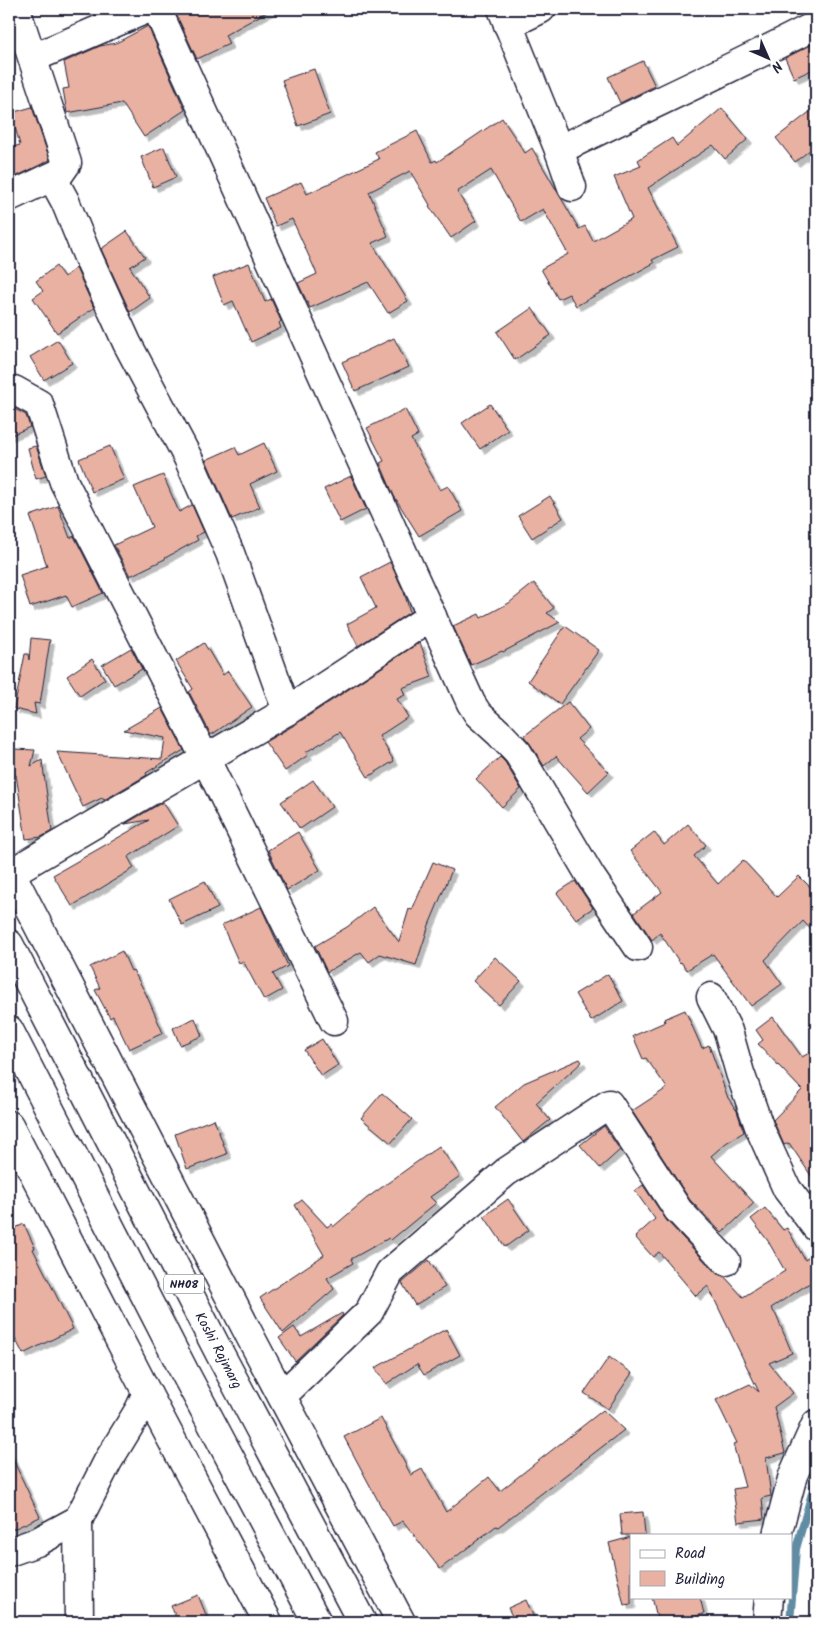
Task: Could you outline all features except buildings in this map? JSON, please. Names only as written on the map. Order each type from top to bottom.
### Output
[{"type":"street","points":[[9,197],[60,173],[67,162],[16,9]]},
{"type":"street","points":[[33,58],[147,9]]},
{"type":"street","points":[[157,9],[471,703],[478,714],[518,753],[591,877],[638,947]]},
{"type":"street","points":[[541,9],[505,17],[572,187]]},
{"type":"street","points":[[559,150],[730,69],[816,25]]},
{"type":"street","points":[[52,177],[127,343],[188,458],[230,553],[287,711]]},
{"type":"street","points":[[9,391],[14,390],[38,404],[64,482],[205,758],[334,1021]]},
{"type":"street","points":[[401,1622],[250,1338],[9,872],[287,711],[432,616]]},
{"type":"street","name":"Koshi Rajmarg","points":[[9,944],[216,1345],[362,1622]]},
{"type":"street","points":[[711,998],[728,1031],[740,1073],[760,1129],[788,1189],[816,1227]]},
{"type":"street","name":"NH08","points":[[9,1030],[185,1372],[317,1622]]},
{"type":"street","points":[[282,1396],[369,1312],[390,1272],[506,1172],[610,1104],[678,1210],[726,1262]]},
{"type":"street","points":[[9,1125],[268,1622]]},
{"type":"street","points":[[79,1622],[78,1520],[108,1460],[139,1410],[147,1393]]},
{"type":"street","points":[[777,1534],[793,1475],[816,1424]]},
{"type":"street","points":[[9,1552],[37,1542],[78,1520]]},
{"type":"street","points":[[767,1622],[768,1598]]},
{"type":"waterway","points":[[792,1598],[796,1549],[816,1479]]},
{"type":"waterway","points":[[790,1622],[792,1598]]}]
